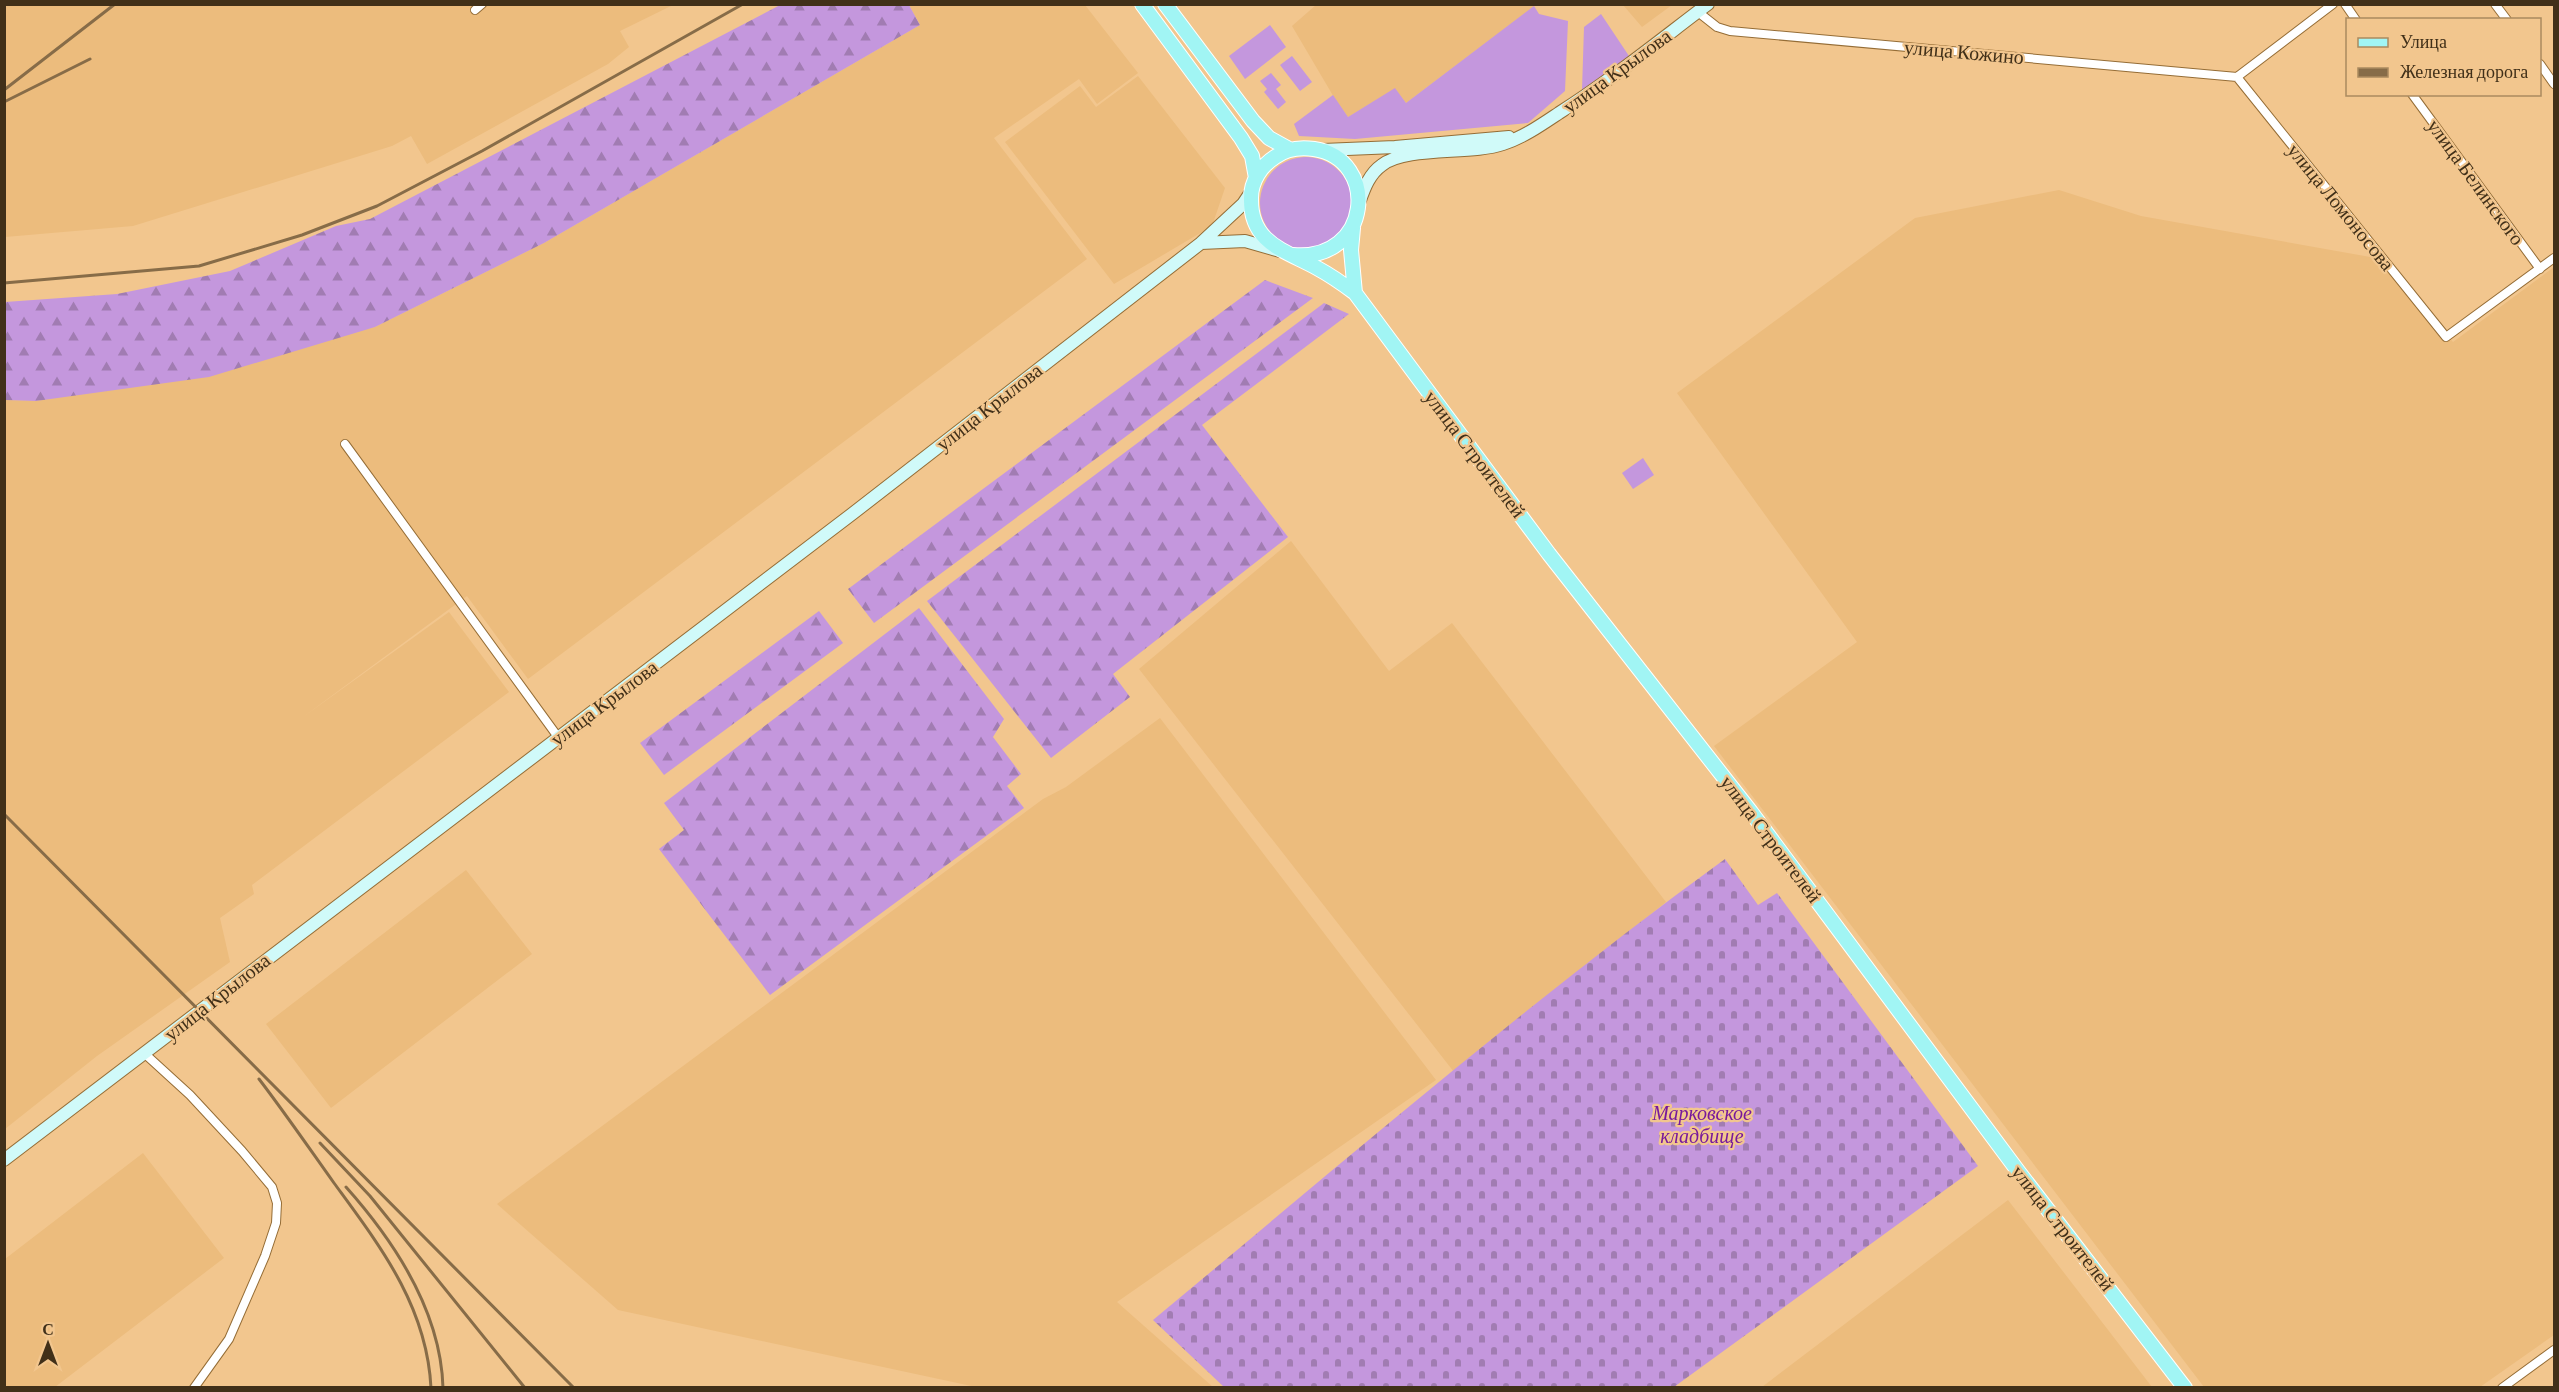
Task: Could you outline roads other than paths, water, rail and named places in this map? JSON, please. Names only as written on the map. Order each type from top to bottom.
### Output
[{"type":"main road","points":[[1142,4],[1241,138],[1252,156],[1256,178]]},
{"type":"main road","points":[[1165,4],[1253,121],[1269,138],[1289,150],[1306,148],[1322,150],[1339,160],[1350,172],[1357,187],[1359,203],[1353,226],[1351,250],[1355,293]]},
{"type":"main road","name":"улица Строителей","points":[[1289,150],[1270,160],[1256,178],[1251,192],[1251,210],[1256,227],[1266,241],[1325,272],[1355,293],[1549,554],[1765,830],[2018,1172],[2185,1388]]},
{"type":"main road","points":[[1287,253],[1307,256],[1321,254],[1345,238],[1353,226]]},
{"type":"street","points":[[2237,77],[2333,4]]},
{"type":"street","points":[[2345,4],[2355,18]]},
{"type":"street","points":[[2495,4],[2505,18]]},
{"type":"street","name":"улица Кожино","points":[[1703,8],[1712,24],[1730,31],[2237,77]]},
{"type":"street","name":"улица Крылова","points":[[1359,203],[1369,179],[1390,160],[1403,156],[1481,150],[1500,146],[1525,135],[1583,98],[1703,8]]},
{"type":"street","points":[[2541,65],[2554,84]]},
{"type":"street","name":"улица Ломоносова","points":[[2237,77],[2446,337],[2540,269]]},
{"type":"street","name":"улица Белинского","points":[[2413,96],[2540,269]]},
{"type":"street","name":"улица Крылова","points":[[1322,150],[1383,148],[1525,135]]},
{"type":"street","name":"улица Крылова","points":[[4,1160],[852,514],[1201,243],[1243,204],[1251,192]]},
{"type":"street","points":[[1201,243],[1245,241],[1287,253]]},
{"type":"street","points":[[2540,269],[2554,258]]},
{"type":"street","points":[[345,444],[558,737]]},
{"type":"street","points":[[144,1053],[190,1095],[242,1151],[272,1187],[277,1203],[276,1223],[269,1245],[229,1339],[194,1388]]},
{"type":"street","points":[[2502,1388],[2554,1350]]},
{"type":"railway","points":[[4,90],[115,4]]},
{"type":"railway","points":[[4,283],[199,266],[302,235],[377,206],[482,151],[743,4]]},
{"type":"railway","points":[[4,102],[90,59]]},
{"type":"railway","points":[[4,814],[574,1388]]},
{"type":"railway","points":[[259,1079],[368,1230],[398,1278],[421,1330],[428,1358],[431,1388]]},
{"type":"railway","points":[[320,1143],[370,1196],[525,1388]]},
{"type":"railway","points":[[346,1187],[382,1231],[412,1280],[434,1332],[443,1388]]},
{"type":"park label","name":"Марковское кладбище","points":[[1702,1124]]}]
